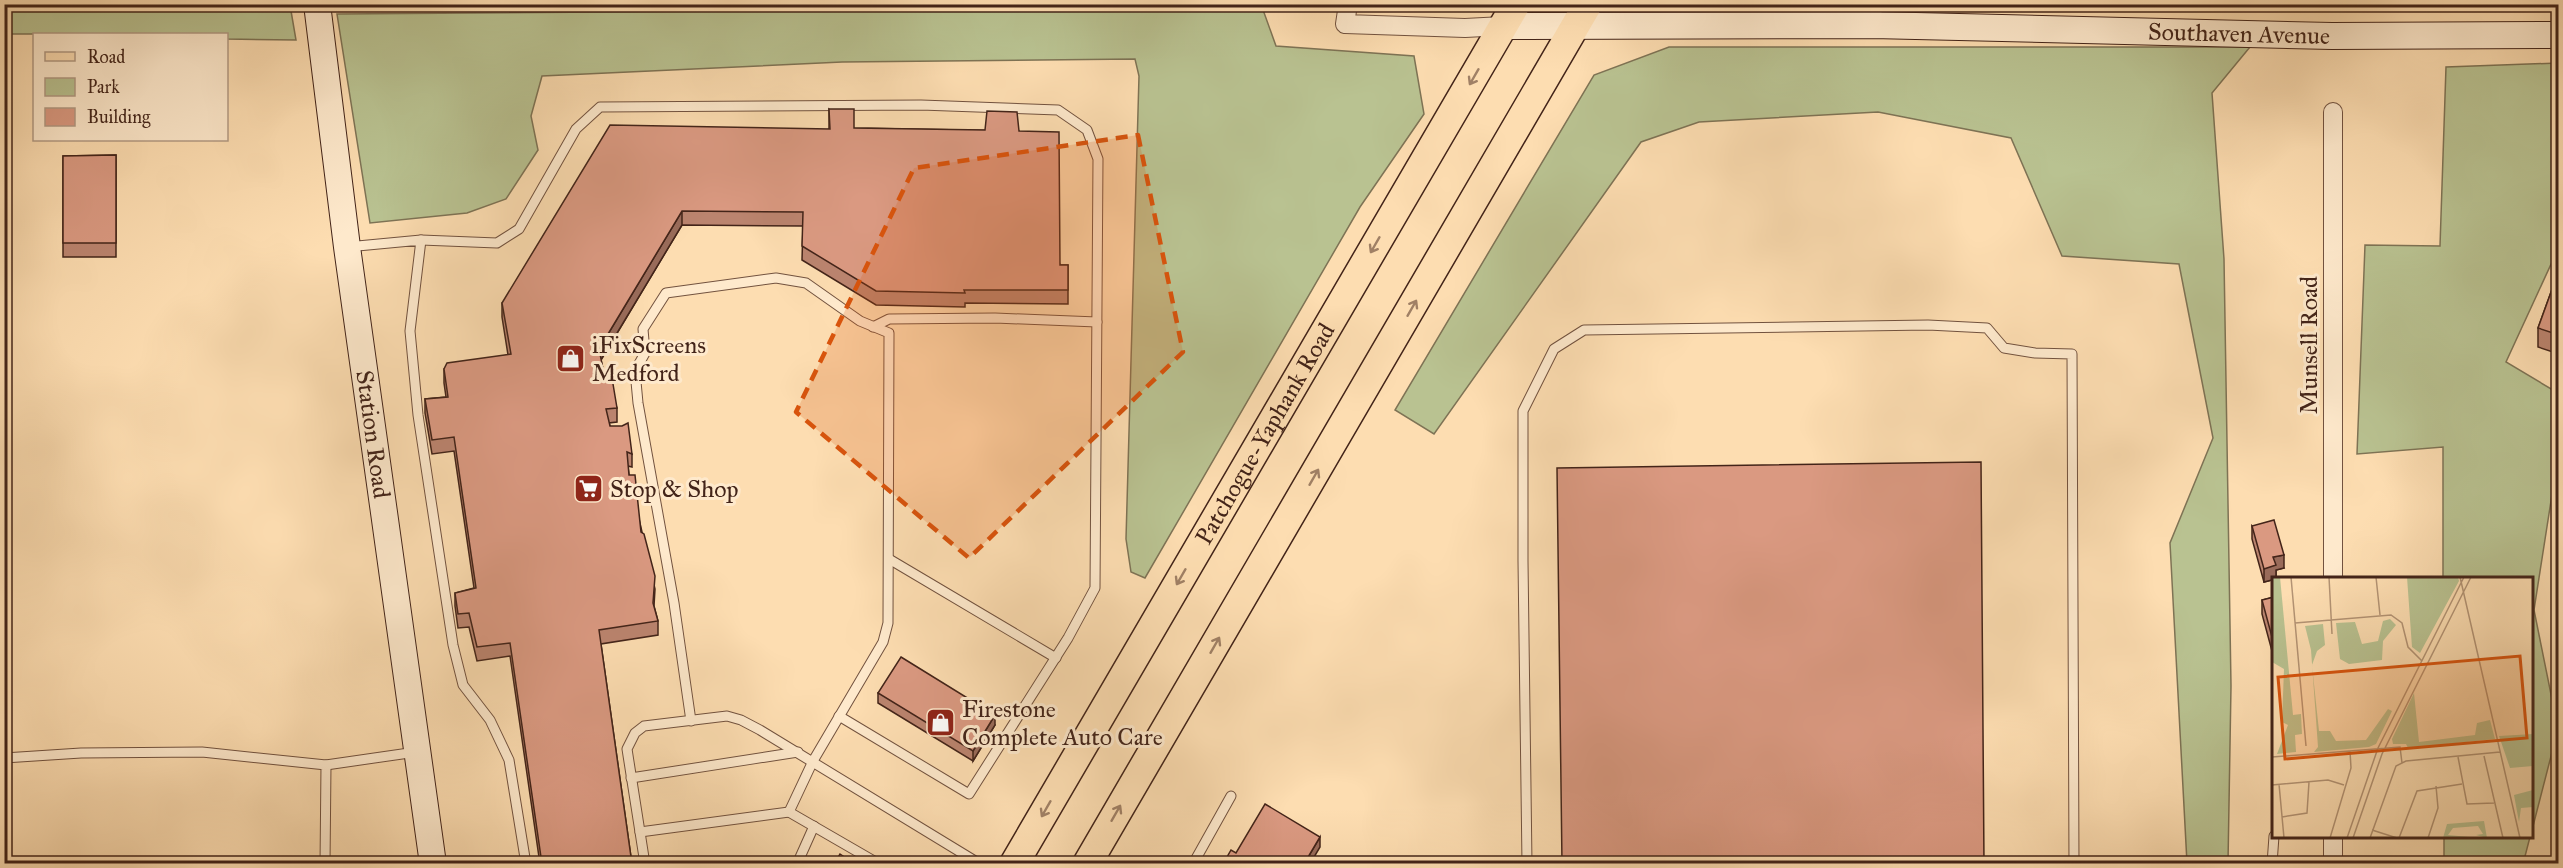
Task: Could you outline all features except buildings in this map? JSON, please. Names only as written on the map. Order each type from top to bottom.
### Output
[{"type":"main road","name":"Patchogue-Yaphank Road","points":[[1014,864],[1510,15]]},
{"type":"main road","points":[[1087,864],[1582,15]]},
{"type":"street","name":"Station Road","points":[[317,4],[347,247],[433,864]]},
{"type":"street","name":"Southaven Avenue","points":[[1348,4],[1345,24],[1465,28],[1510,15],[1872,15],[2332,36],[2559,35]]},
{"type":"street","name":"Munsell Road","points":[[2332,112],[2333,577]]},
{"type":"street","points":[[2333,838],[2333,864]]},
{"type":"lane","points":[[347,247],[422,240],[497,243],[519,229],[576,129],[600,107],[921,105],[1058,110],[1087,130],[1098,159],[1095,588],[1056,658],[969,794],[839,716]]},
{"type":"lane","points":[[422,240],[410,331],[418,415],[453,645],[463,685],[490,720],[509,760],[526,864]]},
{"type":"lane","points":[[691,721],[674,603],[638,403],[635,371],[645,353],[644,329],[666,293],[776,278],[806,283],[860,321],[889,333],[888,623],[883,642],[813,761],[789,812]]},
{"type":"lane","points":[[873,327],[889,319],[991,318],[1097,322]]},
{"type":"lane","points":[[1527,864],[1523,411],[1554,350],[1584,330],[1928,325],[1987,328],[2004,348],[2035,353],[2072,354],[2074,864]]},
{"type":"lane","points":[[889,559],[1056,658]]},
{"type":"lane","points":[[645,864],[627,749],[635,733],[644,726],[727,716],[741,720],[798,752],[980,864]]},
{"type":"lane","points":[[4,758],[81,753],[202,752],[326,765],[418,752]]},
{"type":"lane","points":[[632,778],[798,752]]},
{"type":"lane","points":[[325,864],[326,765]]},
{"type":"lane","points":[[1193,864],[1231,796]]},
{"type":"lane","points":[[640,831],[789,812],[879,864]]},
{"type":"lane","points":[[797,864],[814,826]]},
{"type":"lane","points":[[2272,864],[2274,838]]},
{"type":"highlighted area","points":[[1138,135],[1183,352],[969,558],[796,412],[914,168]]},
{"type":"green space","points":[[5,5],[290,5],[296,40],[228,39],[228,33],[5,34]]},
{"type":"green space","points":[[1262,7],[1276,46],[1414,56],[1424,114],[1360,207],[1145,578],[1131,572],[1126,539],[1139,76],[1135,59],[842,62],[542,76],[531,116],[538,150],[506,199],[467,213],[370,223],[337,14]]},
{"type":"green space","points":[[1669,47],[2250,47],[2212,93],[2224,259],[2231,686],[2228,863],[2187,863],[2170,543],[2213,438],[2179,264],[2062,256],[2011,138],[1878,112],[1699,122],[1641,142],[1434,434],[1395,410],[1594,75]]},
{"type":"green space","points":[[2558,63],[2558,249],[2506,362],[2558,393],[2558,456],[2534,610],[2558,729],[2533,826],[2533,577],[2443,577],[2443,447],[2357,454],[2365,245],[2440,246],[2446,67]]},
{"type":"green space","points":[[2444,838],[2530,838],[2523,864],[2444,863]]},
{"type":"place","name":"iFixScreens Medford","points":[[571,359]]},
{"type":"place","name":"Stop & Shop","points":[[589,489]]},
{"type":"place","name":"Firestone Complete Auto Care","points":[[941,723]]}]
